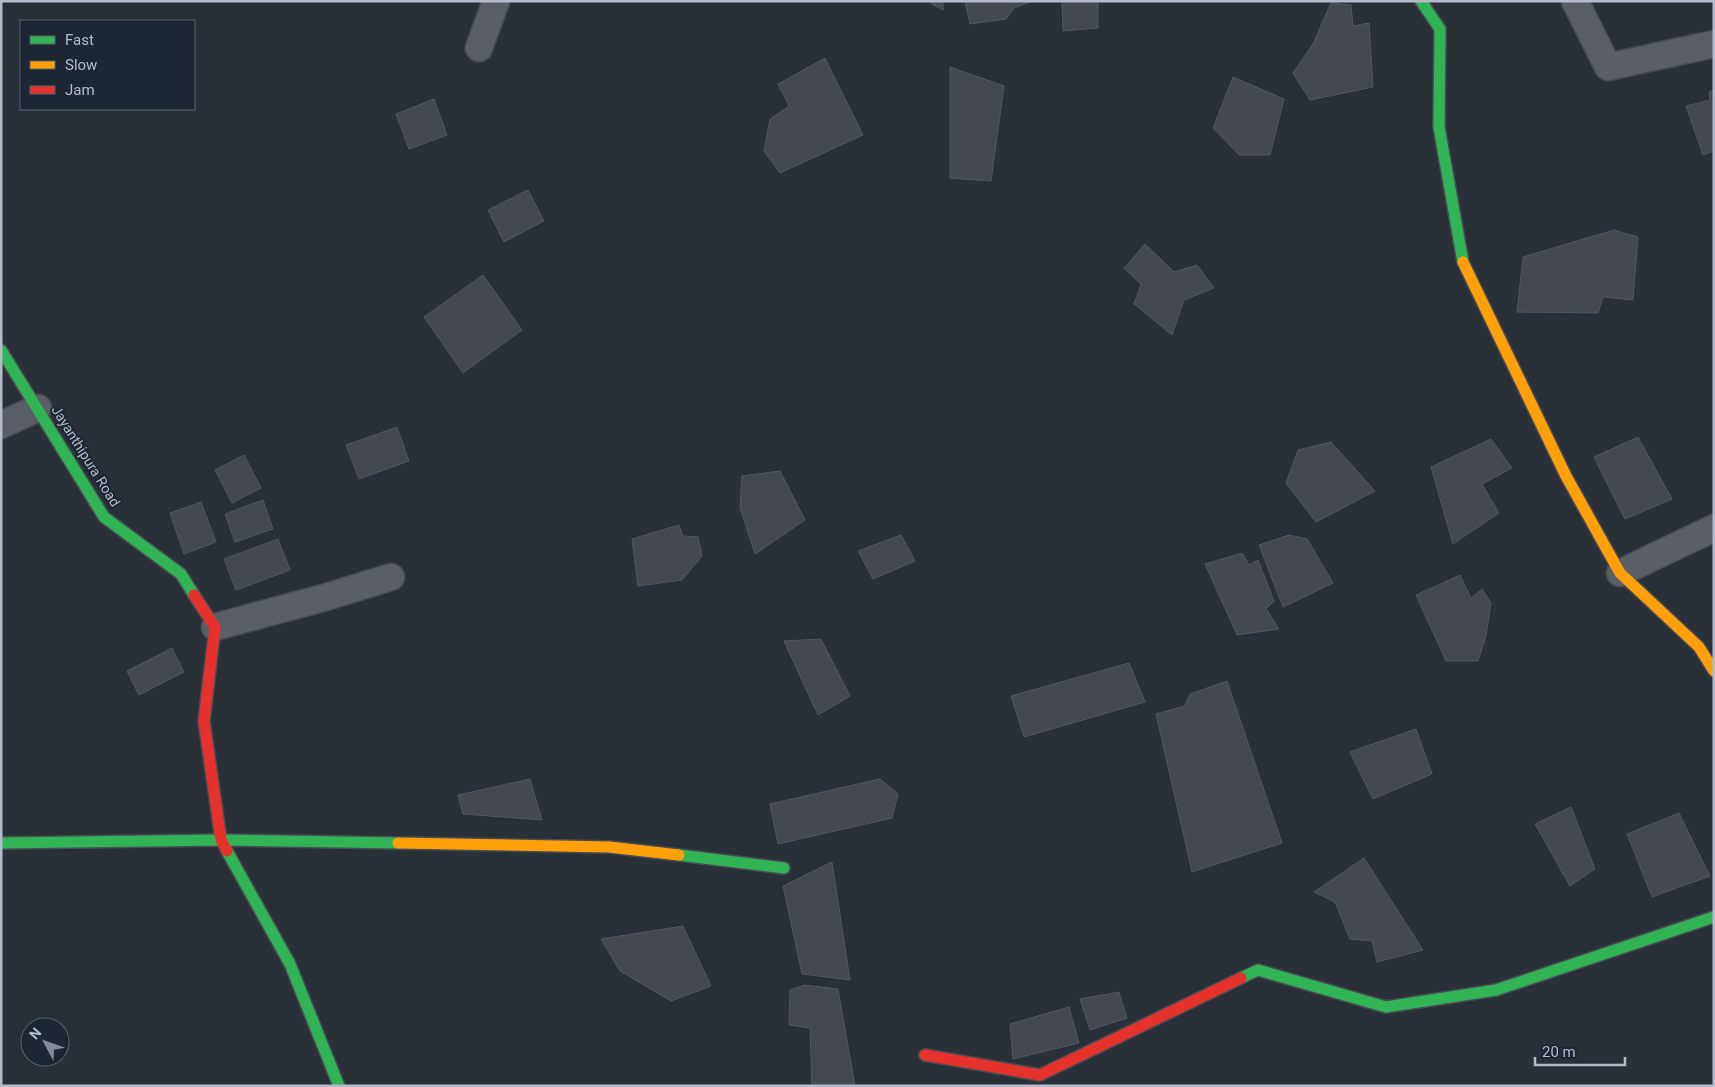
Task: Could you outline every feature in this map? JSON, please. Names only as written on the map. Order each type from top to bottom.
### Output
[{"type":"street","points":[[480,48],[496,1]]},
{"type":"street","points":[[1421,1],[1440,29],[1439,126],[1461,258],[1566,476],[1620,574],[1699,647],[1714,671]]},
{"type":"street","points":[[1575,1],[1608,67],[1714,44]]},
{"type":"street","name":"Jayanthipura Road","points":[[1,350],[104,518],[181,574],[215,627]]},
{"type":"street","points":[[1,425],[38,408]]},
{"type":"street","points":[[1620,574],[1714,528]]},
{"type":"street","points":[[339,1086],[290,964],[221,840],[204,721],[215,627],[324,598],[391,577]]},
{"type":"street","points":[[1,843],[221,840],[609,847],[784,868]]},
{"type":"street","points":[[925,1055],[1032,1080],[1258,970],[1386,1007],[1496,990],[1714,917]]},
{"type":"building","points":[[931,1],[943,1],[943,10],[932,4]]},
{"type":"building","points":[[965,1],[1033,1],[1014,8],[1006,19],[970,24]]},
{"type":"building","points":[[1062,1],[1098,1],[1098,28],[1063,31]]},
{"type":"building","points":[[1331,3],[1351,5],[1353,26],[1369,23],[1373,87],[1310,100],[1293,73],[1313,44]]},
{"type":"building","points":[[825,58],[863,135],[780,173],[764,151],[770,119],[789,106],[778,84]]},
{"type":"building","points":[[950,67],[1004,86],[991,181],[950,178]]},
{"type":"building","points":[[1233,77],[1284,99],[1270,155],[1239,155],[1213,128]]},
{"type":"building","points":[[1714,90],[1714,151],[1703,155],[1686,106],[1710,100],[1709,92]]},
{"type":"building","points":[[434,99],[447,135],[409,149],[396,114]]},
{"type":"building","points":[[528,190],[544,221],[504,242],[488,210]]},
{"type":"building","points":[[1614,230],[1638,237],[1633,300],[1603,297],[1598,313],[1517,312],[1523,257]]},
{"type":"building","points":[[1145,244],[1174,272],[1197,265],[1214,288],[1184,300],[1172,335],[1134,304],[1141,284],[1124,268]]},
{"type":"building","points":[[483,275],[522,330],[463,373],[424,317]]},
{"type":"building","points":[[397,427],[409,461],[359,479],[346,445]]},
{"type":"building","points":[[1638,437],[1672,499],[1625,519],[1594,457]]},
{"type":"building","points":[[1491,439],[1512,468],[1482,484],[1499,513],[1453,544],[1431,467]]},
{"type":"building","points":[[1331,442],[1375,491],[1316,522],[1286,483],[1298,450]]},
{"type":"building","points":[[244,455],[261,488],[232,503],[215,470]]},
{"type":"building","points":[[780,471],[805,520],[755,554],[740,508],[742,476]]},
{"type":"building","points":[[263,500],[273,529],[235,542],[225,514]]},
{"type":"building","points":[[201,502],[216,542],[184,554],[170,513]]},
{"type":"building","points":[[679,525],[683,536],[698,537],[702,556],[682,580],[638,586],[632,539]]},
{"type":"building","points":[[901,535],[915,561],[873,579],[858,551]]},
{"type":"building","points":[[1289,535],[1307,539],[1333,583],[1283,607],[1259,545]]},
{"type":"building","points":[[278,539],[290,570],[236,590],[224,559]]},
{"type":"building","points":[[1242,553],[1249,565],[1258,560],[1274,601],[1266,609],[1279,629],[1237,635],[1205,564]]},
{"type":"building","points":[[1460,575],[1471,598],[1482,589],[1491,603],[1486,636],[1478,661],[1446,661],[1416,595]]},
{"type":"building","points":[[821,639],[850,696],[818,715],[784,641]]},
{"type":"building","points":[[172,648],[184,672],[139,695],[127,671]]},
{"type":"building","points":[[1129,663],[1145,702],[1024,737],[1011,696]]},
{"type":"building","points":[[1227,681],[1282,843],[1192,872],[1156,714],[1185,706],[1190,694]]},
{"type":"building","points":[[1416,729],[1432,774],[1373,799],[1350,752]]},
{"type":"building","points":[[530,779],[542,820],[463,814],[458,795]]},
{"type":"building","points":[[880,779],[898,794],[892,818],[778,844],[770,804]]},
{"type":"building","points":[[1571,807],[1595,869],[1570,886],[1535,824]]},
{"type":"building","points":[[1679,813],[1710,876],[1652,897],[1627,834]]},
{"type":"building","points":[[1364,858],[1423,950],[1377,962],[1372,941],[1350,939],[1335,902],[1314,892]]},
{"type":"building","points":[[832,862],[850,980],[802,974],[783,886]]},
{"type":"building","points":[[683,926],[711,986],[671,1001],[620,971],[601,939]]},
{"type":"building","points":[[804,985],[838,989],[855,1086],[812,1086],[810,1028],[789,1025],[790,990]]},
{"type":"building","points":[[1119,992],[1127,1018],[1090,1030],[1080,999]]},
{"type":"building","points":[[1069,1007],[1079,1043],[1013,1059],[1010,1024]]},
{"type":"traffic: fast","points":[[1421,1],[1440,29],[1439,127],[1463,262]]},
{"type":"traffic: fast","points":[[1,350],[104,517],[181,574],[194,595]]},
{"type":"traffic: fast","points":[[1,843],[221,840],[398,843]]},
{"type":"traffic: fast","points":[[227,851],[290,964],[339,1086]]},
{"type":"traffic: fast","points":[[679,855],[784,868]]},
{"type":"traffic: fast","points":[[1241,978],[1258,970],[1386,1007],[1496,990],[1714,917]]},
{"type":"traffic: slow","points":[[1463,262],[1566,476],[1620,573],[1699,647],[1714,671]]},
{"type":"traffic: slow","points":[[398,843],[609,847],[679,855]]},
{"type":"traffic: jam","points":[[194,595],[215,627],[204,721],[221,840],[227,851]]},
{"type":"traffic: jam","points":[[925,1055],[1040,1075],[1241,978]]}]
